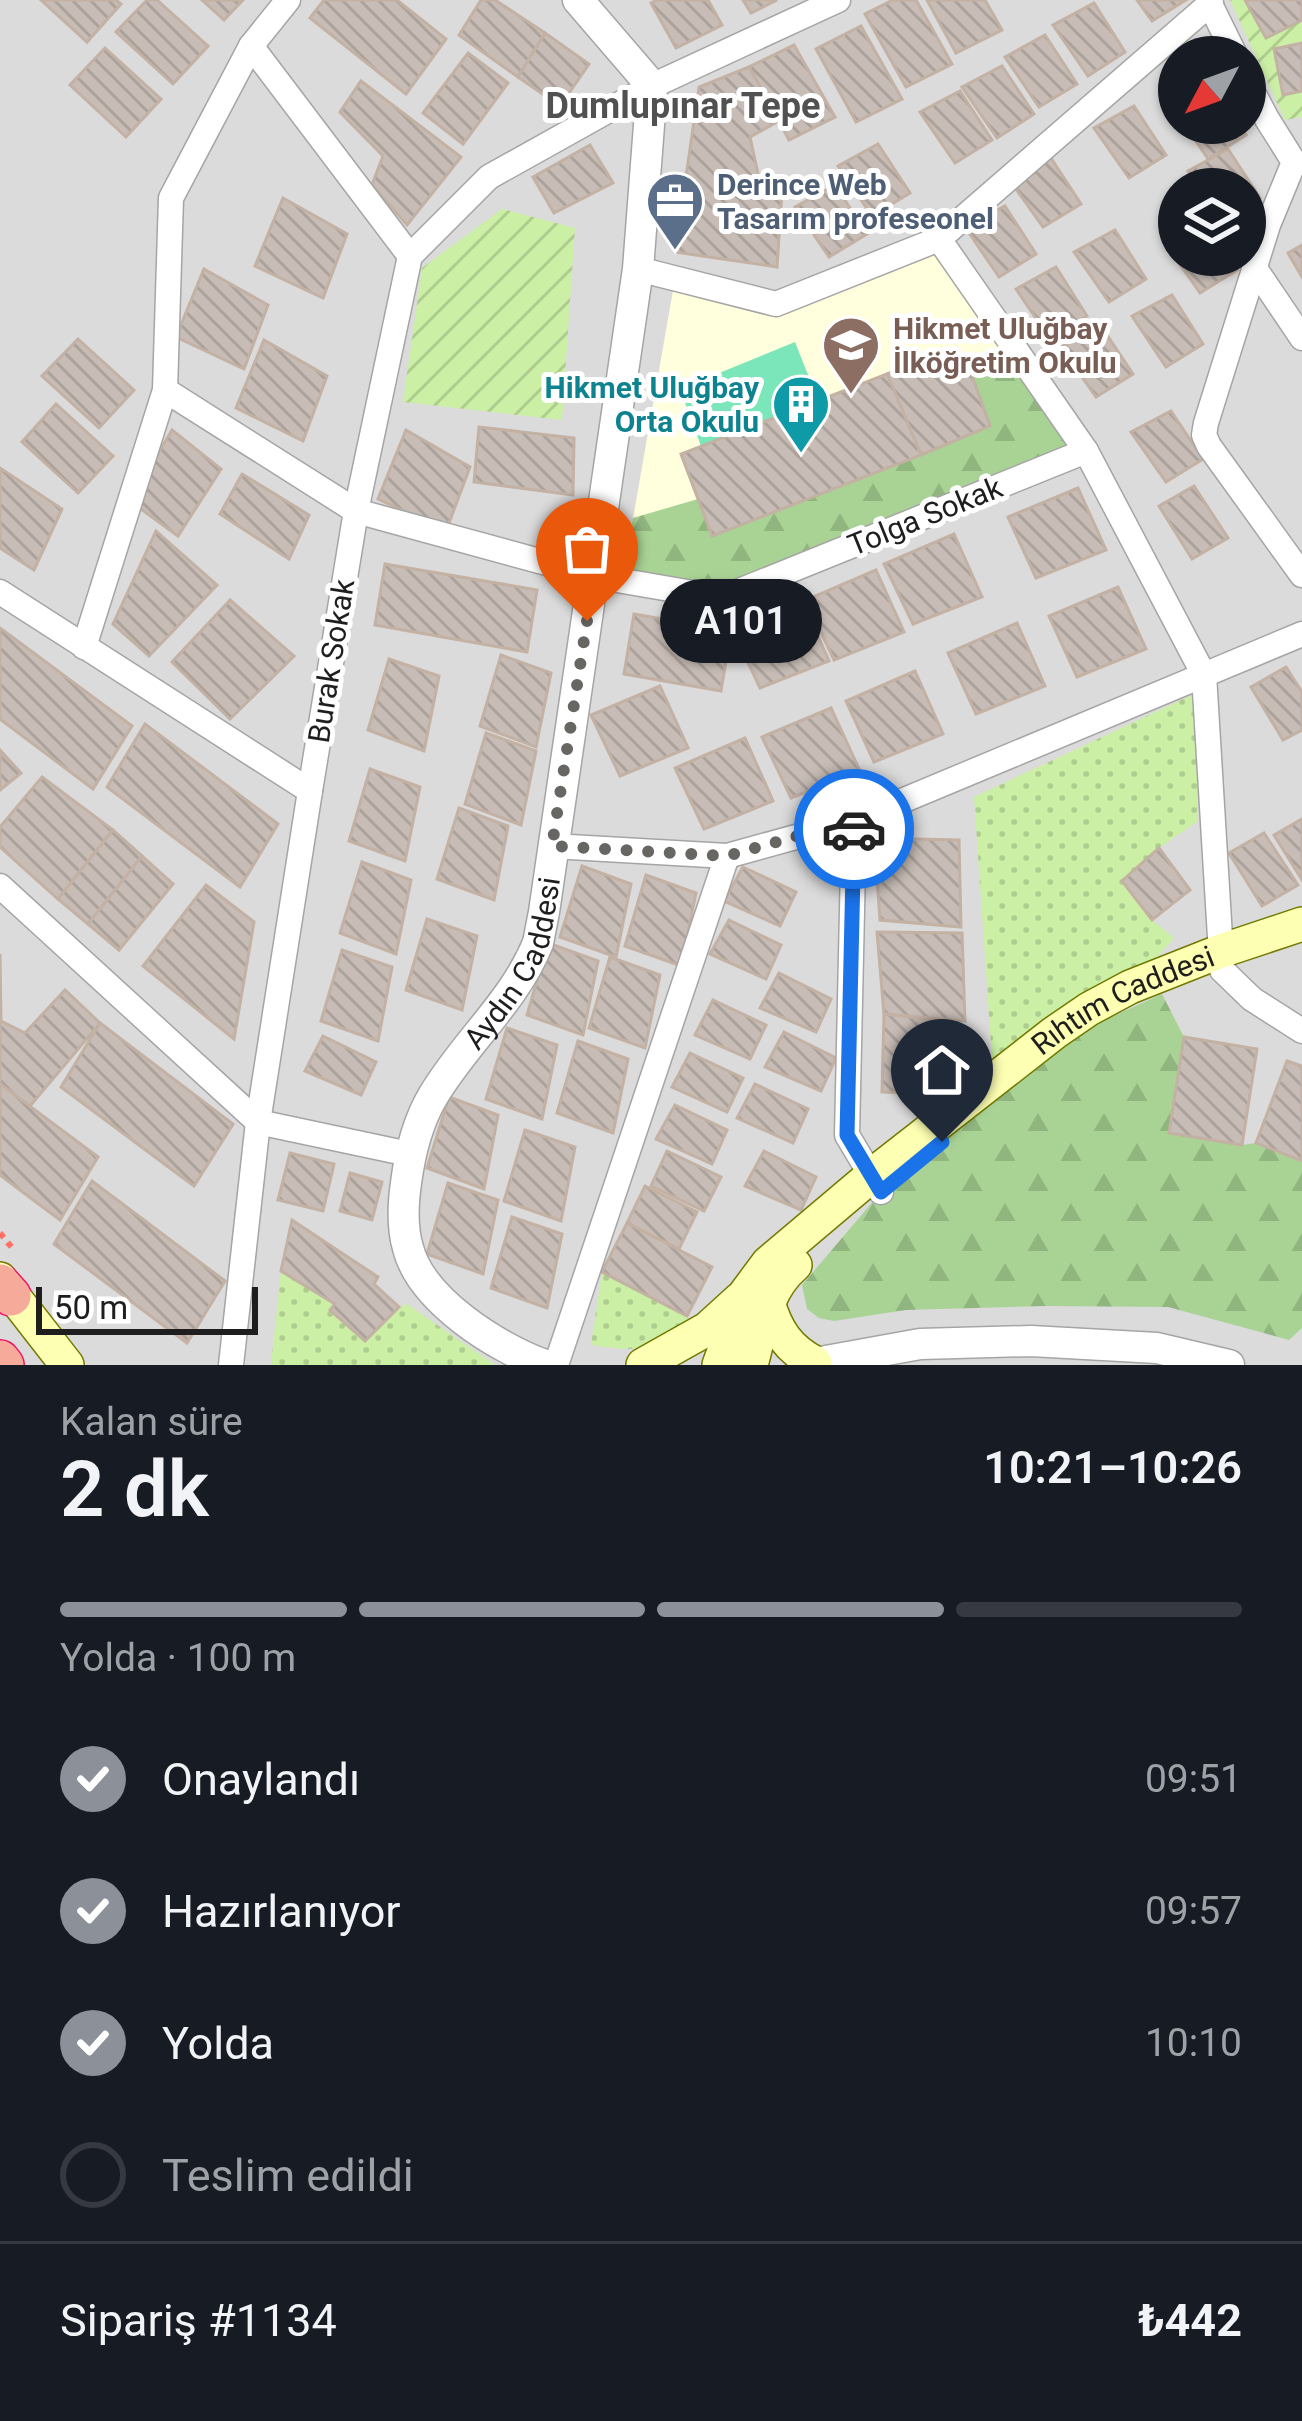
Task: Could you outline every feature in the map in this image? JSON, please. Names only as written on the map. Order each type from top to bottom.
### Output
[{"type":"main road","name":"Rıhtım Caddesi","points":[[643,1365],[765,1290],[876,1184],[1071,1041],[1221,960],[1302,924]]},
{"type":"main road","name":"Rıhtım Caddesi","points":[[1221,960],[1302,941]]},
{"type":"main road","points":[[4,1286],[67,1365]]},
{"type":"main road","points":[[765,1290],[775,1325],[805,1364]]},
{"type":"main road","points":[[719,1365],[765,1290]]},
{"type":"main road","points":[[751,1365],[765,1290]]},
{"type":"street","points":[[84,647],[165,390],[171,198],[251,46],[288,0]]},
{"type":"street","points":[[578,0],[652,86]]},
{"type":"street","points":[[251,46],[410,256],[489,177],[652,86],[838,0]]},
{"type":"street","points":[[638,269],[776,304],[939,238],[1210,2],[1226,36]]},
{"type":"street","name":"Aydın Caddesi","points":[[545,1365],[461,1318],[416,1270],[404,1227],[410,1154],[434,1095],[527,969],[538,943],[638,269],[652,86]]},
{"type":"street","points":[[1266,117],[1294,162],[1266,236]]},
{"type":"street","points":[[939,238],[1086,452],[1204,675],[1221,960],[1252,999],[1302,1031]]},
{"type":"street","name":"Burak Sokak","points":[[231,1365],[259,1122],[310,791],[356,512],[410,256]]},
{"type":"street","points":[[1251,276],[1204,435],[1302,575]]},
{"type":"street","points":[[1260,276],[1302,338]]},
{"type":"street","name":"Tolga Sokak","points":[[165,390],[356,512],[594,576],[722,598],[1086,452]]},
{"type":"street","points":[[0,592],[310,791]]},
{"type":"street","points":[[552,846],[727,856],[854,820],[1302,634]]},
{"type":"street","points":[[854,820],[847,1135],[876,1184]]},
{"type":"street","points":[[556,1365],[727,856]]},
{"type":"street","points":[[0,886],[259,1122],[410,1154]]},
{"type":"street","points":[[805,1364],[920,1344],[1031,1341],[1157,1348],[1229,1365]]},
{"type":"shaded area","points":[[0,0],[1302,0],[1302,1365],[0,1365]]},
{"type":"shaded area","name":"Hikmet Uluğbay İlköğretim Okulu","points":[[939,239],[1086,451],[622,581],[675,279],[776,304]]},
{"type":"green space","points":[[1230,0],[1302,0],[1302,117],[1285,120],[1266,79],[1266,36],[1246,36]]},
{"type":"green space","points":[[502,209],[575,228],[562,420],[403,402],[422,268]]},
{"type":"green space","points":[[1009,340],[1086,451],[722,598],[622,581],[633,518],[698,499],[713,535],[990,427],[971,373]]},
{"type":"green space","points":[[795,342],[818,400],[701,446],[680,389]]},
{"type":"green space","points":[[1196,693],[1198,821],[1122,881],[1152,920],[1174,938],[1130,987],[993,1074],[974,797]]},
{"type":"green space","points":[[1162,994],[1184,1037],[1169,1133],[1241,1145],[1256,1143],[1302,1161],[1302,1328],[1289,1340],[1168,1307],[906,1310],[834,1321],[807,1309],[802,1285],[881,1192],[1071,1041]]},
{"type":"green space","points":[[281,1271],[335,1304],[331,1310],[364,1340],[407,1304],[495,1365],[271,1365]]},
{"type":"green space","points":[[602,1272],[687,1316],[686,1330],[640,1348],[591,1345]]},
{"type":"building","points":[[41,0],[116,0],[121,4],[87,42]]},
{"type":"building","points":[[147,0],[157,0],[208,46],[173,84],[116,32]]},
{"type":"building","points":[[202,0],[243,0],[224,20]]},
{"type":"building","points":[[324,0],[397,0],[446,39],[406,94],[310,18]]},
{"type":"building","points":[[481,0],[495,0],[545,33],[518,77],[459,35]]},
{"type":"building","points":[[708,0],[722,25],[676,48],[651,3]]},
{"type":"building","points":[[743,0],[777,0],[751,13]]},
{"type":"building","points":[[893,0],[916,0],[952,64],[906,87],[865,14]]},
{"type":"building","points":[[927,0],[985,0],[1002,30],[956,53]]},
{"type":"building","points":[[1137,0],[1186,0],[1152,21]]},
{"type":"building","points":[[1245,0],[1302,0],[1302,20],[1265,36]]},
{"type":"building","points":[[1094,3],[1125,52],[1088,76],[1053,25]]},
{"type":"building","points":[[861,26],[902,99],[856,122],[816,49]]},
{"type":"building","points":[[545,33],[589,64],[560,106],[518,77]]},
{"type":"building","points":[[1045,35],[1077,84],[1039,107],[1005,57]]},
{"type":"building","points":[[1302,43],[1302,91],[1283,95],[1274,49]]},
{"type":"building","points":[[794,45],[835,117],[789,140],[749,67]]},
{"type":"building","points":[[105,48],[161,99],[126,137],[70,85]]},
{"type":"building","points":[[468,53],[508,83],[463,144],[423,113]]},
{"type":"building","points":[[1002,66],[1034,114],[997,138],[962,87]]},
{"type":"building","points":[[749,67],[779,121],[750,137],[760,183],[782,191],[777,267],[675,252],[699,87]]},
{"type":"building","points":[[361,81],[461,157],[407,225],[372,185],[383,156],[340,112]]},
{"type":"building","points":[[960,91],[992,140],[955,163],[920,112]]},
{"type":"building","points":[[1134,106],[1166,155],[1129,178],[1094,128]]},
{"type":"building","points":[[878,144],[910,193],[872,216],[838,166]]},
{"type":"building","points":[[1198,144],[1232,144],[1208,159]]},
{"type":"building","points":[[590,145],[613,183],[554,213],[533,177]]},
{"type":"building","points":[[1228,149],[1240,168],[1193,168]]},
{"type":"building","points":[[1049,155],[1081,204],[1043,227],[1008,178]]},
{"type":"building","points":[[835,185],[867,234],[829,257],[795,207]]},
{"type":"building","points":[[283,198],[347,234],[323,298],[255,266]]},
{"type":"building","points":[[1005,206],[1036,254],[999,277],[965,227]]},
{"type":"building","points":[[1115,230],[1146,279],[1109,302],[1074,252]]},
{"type":"building","points":[[1302,245],[1302,277],[1288,253]]},
{"type":"building","points":[[1056,267],[1087,316],[1050,339],[1016,289]]},
{"type":"building","points":[[204,269],[268,305],[244,369],[176,337]]},
{"type":"building","points":[[1188,276],[1227,276],[1200,293]]},
{"type":"building","points":[[1172,295],[1203,344],[1166,367],[1132,316]]},
{"type":"building","points":[[1101,326],[1133,374],[1096,397],[1061,347]]},
{"type":"building","points":[[78,339],[134,390],[99,428],[42,376]]},
{"type":"building","points":[[264,340],[327,376],[303,441],[236,408]]},
{"type":"building","points":[[942,351],[954,380],[971,373],[990,426],[921,455],[887,374]]},
{"type":"building","name":"Hikmet Uluğbay Orta Okulu","points":[[887,374],[921,455],[712,536],[681,454]]},
{"type":"building","points":[[56,404],[113,456],[78,493],[22,442]]},
{"type":"building","points":[[1171,411],[1203,459],[1166,482],[1131,432]]},
{"type":"building","points":[[479,427],[574,438],[573,495],[474,482]]},
{"type":"building","points":[[172,430],[221,469],[178,536],[130,501]]},
{"type":"building","points":[[406,430],[470,467],[446,531],[378,499]]},
{"type":"building","points":[[0,468],[62,509],[34,570],[0,548]]},
{"type":"building","points":[[242,474],[309,515],[289,559],[220,514]]},
{"type":"building","points":[[1194,486],[1228,538],[1192,559],[1159,506]]},
{"type":"building","points":[[1078,488],[1106,550],[1036,578],[1008,517]]},
{"type":"building","points":[[156,531],[217,585],[149,656],[113,624]]},
{"type":"building","points":[[954,534],[982,597],[913,624],[884,564]]},
{"type":"building","points":[[385,564],[537,590],[527,652],[375,625]]},
{"type":"building","points":[[876,570],[904,632],[834,660],[806,600]]},
{"type":"building","points":[[1118,587],[1146,649],[1077,677],[1049,616]]},
{"type":"building","points":[[801,598],[829,661],[760,688],[732,628]]},
{"type":"building","points":[[230,600],[294,656],[230,719],[172,662]]},
{"type":"building","points":[[634,614],[731,631],[721,691],[624,674]]},
{"type":"building","points":[[1017,623],[1045,686],[976,714],[948,653]]},
{"type":"building","points":[[0,628],[132,726],[93,789],[0,719]]},
{"type":"building","points":[[501,655],[551,673],[536,747],[480,726]]},
{"type":"building","points":[[389,659],[439,676],[424,751],[368,730]]},
{"type":"building","points":[[1286,667],[1302,692],[1302,730],[1283,740],[1251,687]]},
{"type":"building","points":[[915,671],[943,734],[874,762],[846,701]]},
{"type":"building","points":[[660,686],[688,748],[620,776],[591,715]]},
{"type":"building","points":[[831,708],[860,771],[791,798],[762,737]]},
{"type":"building","points":[[145,724],[278,824],[240,887],[107,787]]},
{"type":"building","points":[[486,733],[536,751],[521,825],[465,804]]},
{"type":"building","points":[[745,738],[773,801],[704,829],[675,768]]},
{"type":"building","points":[[0,750],[21,773],[0,790]]},
{"type":"building","points":[[370,769],[420,787],[405,861],[349,841]]},
{"type":"building","points":[[42,777],[113,830],[58,899],[0,847],[0,827]]},
{"type":"building","points":[[459,808],[508,826],[494,900],[437,879]]},
{"type":"building","points":[[1302,819],[1302,880],[1274,835]]},
{"type":"building","points":[[113,830],[142,856],[88,924],[58,899]]},
{"type":"building","points":[[1264,833],[1298,885],[1262,906],[1229,853]]},
{"type":"building","points":[[874,838],[959,840],[961,927],[880,920]]},
{"type":"building","points":[[1159,848],[1190,890],[1152,920],[1122,881]]},
{"type":"building","points":[[142,856],[173,884],[119,950],[88,924]]},
{"type":"building","points":[[362,862],[411,880],[396,954],[340,933]]},
{"type":"building","points":[[582,866],[631,884],[616,957],[560,937]]},
{"type":"building","points":[[743,867],[796,892],[780,926],[724,901]]},
{"type":"building","points":[[646,875],[696,893],[681,966],[625,946]]},
{"type":"building","points":[[206,885],[254,922],[234,1039],[143,966]]},
{"type":"building","points":[[427,919],[477,936],[462,1010],[406,990]]},
{"type":"building","points":[[729,920],[781,945],[766,979],[710,954]]},
{"type":"building","points":[[877,932],[962,933],[965,1021],[884,1014]]},
{"type":"building","points":[[548,943],[598,961],[583,1035],[527,1015]]},
{"type":"building","points":[[342,950],[392,967],[378,1041],[321,1021]]},
{"type":"building","points":[[0,954],[1,1021],[25,1033],[65,990],[100,1023],[30,1106],[0,1084]]},
{"type":"building","points":[[610,957],[660,975],[645,1048],[589,1028]]},
{"type":"building","points":[[779,973],[831,999],[816,1032],[760,1008]]},
{"type":"building","points":[[713,1000],[766,1025],[750,1059],[695,1035]]},
{"type":"building","points":[[884,1014],[952,1022],[956,1094],[882,1092]]},
{"type":"building","points":[[100,1023],[233,1124],[194,1186],[61,1087]]},
{"type":"building","points":[[507,1028],[557,1045],[542,1119],[486,1099]]},
{"type":"building","points":[[784,1032],[836,1058],[821,1091],[765,1067]]},
{"type":"building","points":[[323,1036],[376,1062],[361,1095],[305,1071]]},
{"type":"building","points":[[1184,1037],[1257,1049],[1242,1145],[1169,1133]]},
{"type":"building","points":[[578,1041],[628,1059],[613,1133],[557,1113]]},
{"type":"building","points":[[690,1053],[743,1078],[727,1112],[672,1087]]},
{"type":"building","points":[[1287,1061],[1302,1066],[1302,1161],[1256,1143]]},
{"type":"building","points":[[0,1084],[98,1157],[60,1220],[0,1175]]},
{"type":"building","points":[[755,1084],[808,1109],[793,1143],[737,1118]]},
{"type":"building","points":[[449,1097],[498,1115],[484,1189],[427,1168]]},
{"type":"building","points":[[675,1105],[727,1130],[712,1164],[656,1139]]},
{"type":"building","points":[[525,1130],[575,1147],[561,1221],[504,1201]]},
{"type":"building","points":[[667,1151],[721,1177],[704,1211],[651,1186]]},
{"type":"building","points":[[764,1151],[816,1177],[801,1210],[745,1186]]},
{"type":"building","points":[[290,1153],[334,1164],[323,1211],[278,1200]]},
{"type":"building","points":[[350,1173],[382,1182],[372,1220],[340,1211]]},
{"type":"building","points":[[92,1181],[225,1281],[187,1343],[54,1244]]},
{"type":"building","points":[[448,1183],[498,1200],[483,1274],[427,1254]]},
{"type":"building","points":[[645,1186],[697,1212],[679,1249],[627,1223]]},
{"type":"building","points":[[512,1217],[562,1234],[547,1308],[491,1288]]},
{"type":"building","points":[[292,1220],[378,1277],[374,1284],[399,1307],[365,1341],[330,1310],[335,1304],[281,1271]]},
{"type":"building","points":[[627,1223],[712,1267],[687,1316],[602,1272]]},
{"type":"way so far","points":[[587,621],[552,846],[727,856],[854,820],[854,829]]},
{"type":"place","name":"Derince Web Tasarım profeseonel","points":[[675,252]]},
{"type":"place","name":"Hikmet Uluğbay İlköğretim Okulu","points":[[851,396]]},
{"type":"place","name":"Hikmet Uluğbay Orta Okulu","points":[[801,455]]},
{"type":"place","name":"A101","points":[[587,621]]},
{"type":"district","name":"Dumlupınar Tepe","points":[[683,106]]},
{"type":"route","points":[[854,829],[847,1135],[881,1192],[942,1142]]}]
